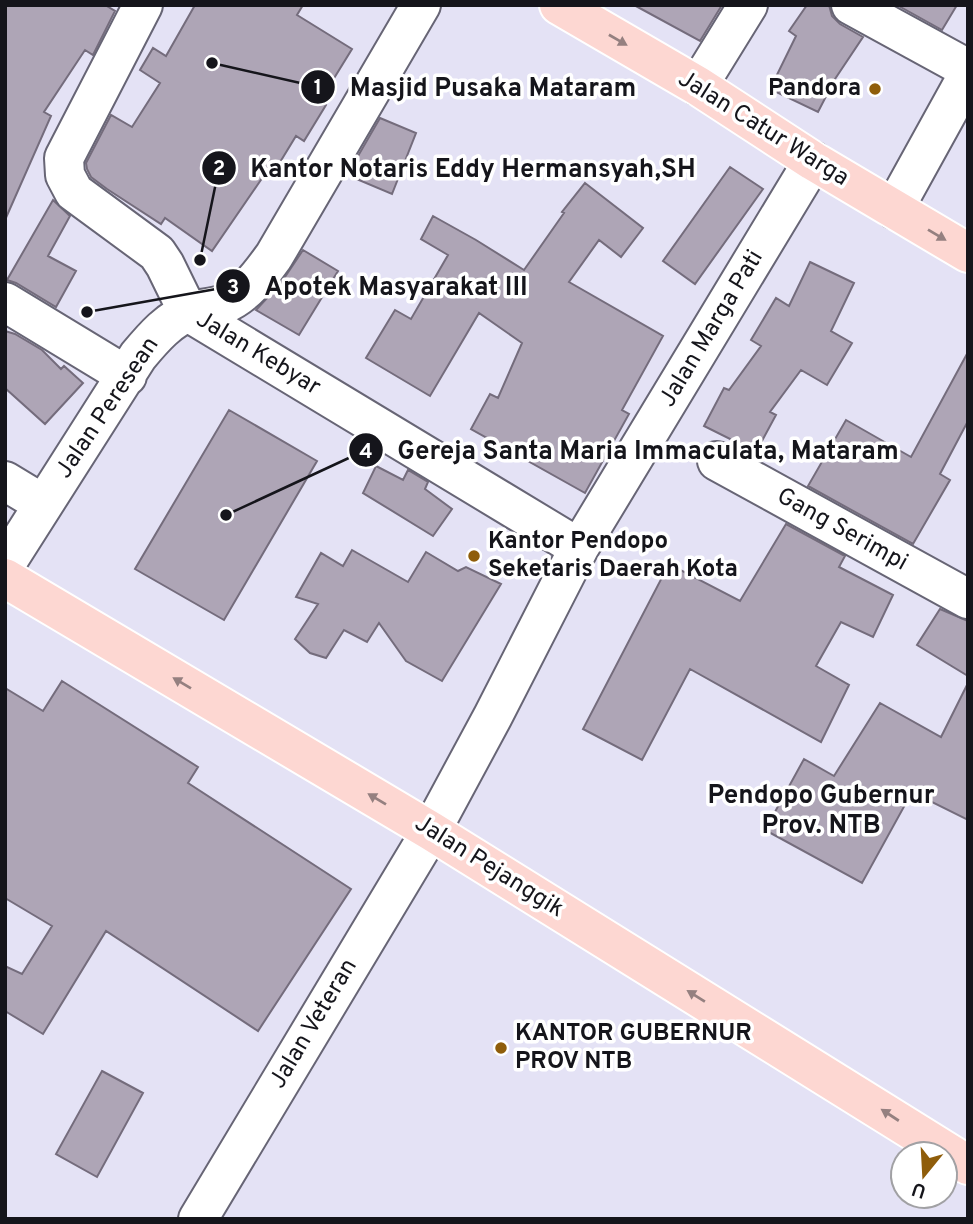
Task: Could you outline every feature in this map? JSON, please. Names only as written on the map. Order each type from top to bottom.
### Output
[{"type":"main road","name":"Jalan Catur Warga","points":[[559,5],[698,86],[813,161],[968,253]]},
{"type":"main road","name":"Jalan Pejanggik","points":[[5,578],[432,831],[968,1165]]},
{"type":"street","name":"Jalan Kebyar","points":[[143,5],[64,158],[65,175],[74,192],[157,253],[188,312],[579,548]]},
{"type":"street","name":"Jalan Peresean","points":[[5,565],[138,356],[153,338],[169,323],[188,312],[223,305],[246,290],[274,256],[421,5]]},
{"type":"street","points":[[698,86],[748,5]]},
{"type":"street","points":[[851,5],[968,69]]},
{"type":"street","points":[[894,209],[968,75]]},
{"type":"street","name":"Jalan Marga Pati","points":[[432,831],[579,548],[813,161]]},
{"type":"street","points":[[5,302],[127,376]]},
{"type":"street","name":"Gang Serimpi","points":[[717,461],[968,599]]},
{"type":"street","points":[[5,481],[43,503]]},
{"type":"street","name":"Jalan Veteran","points":[[198,1219],[432,831]]},
{"type":"building","points":[[5,5],[105,5],[115,11],[93,55],[85,50],[44,112],[51,116],[5,220]]},
{"type":"building","points":[[195,5],[303,5],[297,15],[352,49],[320,101],[326,105],[304,141],[296,136],[271,177],[265,174],[212,251],[165,218],[161,224],[107,189],[91,177],[86,163],[111,115],[132,127],[160,83],[140,70],[153,48],[166,56]]},
{"type":"building","points":[[634,5],[722,5],[700,41]]},
{"type":"building","points":[[807,5],[829,5],[832,16],[840,24],[863,37],[835,79],[818,112],[770,89],[796,36],[789,31]]},
{"type":"building","points":[[897,5],[957,5],[942,30]]},
{"type":"building","points":[[380,118],[416,133],[392,194],[347,175]]},
{"type":"building","points":[[730,167],[763,189],[695,284],[663,261]]},
{"type":"building","points":[[585,183],[643,228],[621,257],[599,240],[569,282],[663,336],[622,410],[629,414],[585,493],[471,429],[490,394],[498,398],[522,343],[479,313],[430,396],[366,358],[395,310],[411,319],[448,255],[421,239],[433,216],[524,270],[564,213],[562,212]]},
{"type":"building","points":[[53,200],[70,216],[48,256],[76,271],[56,307],[7,280]]},
{"type":"building","points":[[303,250],[338,271],[299,335],[256,310],[281,283]]},
{"type":"building","points":[[810,262],[854,283],[831,331],[852,343],[827,385],[801,370],[770,412],[776,415],[756,452],[704,426],[724,388],[729,390],[761,346],[751,340],[776,298],[789,306]]},
{"type":"building","points":[[5,331],[42,350],[61,369],[64,366],[83,383],[45,424],[5,388]]},
{"type":"building","points":[[968,352],[968,421],[940,474],[950,480],[913,544],[808,486],[846,420],[911,457]]},
{"type":"building","points":[[229,410],[317,461],[224,620],[135,569]]},
{"type":"building","points":[[376,466],[403,480],[408,470],[428,482],[425,489],[452,509],[433,536],[363,493]]},
{"type":"building","points":[[786,524],[845,556],[839,567],[893,595],[873,637],[841,622],[816,666],[849,685],[821,742],[690,669],[642,760],[583,729],[669,564],[740,601]]},
{"type":"building","points":[[352,550],[408,582],[426,552],[458,571],[466,567],[501,584],[442,681],[406,661],[379,623],[367,642],[344,630],[326,658],[310,653],[295,639],[318,604],[296,597],[321,553],[343,566]]},
{"type":"building","points":[[940,609],[968,621],[968,676],[917,645]]},
{"type":"building","points":[[62,681],[198,767],[188,783],[351,889],[258,1031],[106,931],[43,1034],[5,1011],[5,966],[22,974],[52,926],[5,898],[5,688],[43,711]]},
{"type":"building","points":[[968,683],[968,820],[912,792],[862,883],[765,830],[804,759],[834,776],[880,703],[941,737]]},
{"type":"building","points":[[102,1071],[143,1093],[97,1177],[56,1154]]},
{"type":"place","name":"Masjid Pusaka Mataram","points":[[212,63]]},
{"type":"place","name":"Pandora","points":[[875,89]]},
{"type":"place","name":"Kantor Notaris Eddy Hermansyah,SH","points":[[200,260]]},
{"type":"place","name":"Apotek Masyarakat III","points":[[87,312]]},
{"type":"place","name":"Gereja Santa Maria Immaculata, Mataram","points":[[226,515]]},
{"type":"place","name":"Kantor Pendopo Seketaris Daerah Kota","points":[[474,556]]},
{"type":"place","name":"KANTOR GUBERNUR PROV NTB","points":[[501,1048]]},
{"type":"district","name":"Pendopo Gubernur Prov. NTB","points":[[821,811]]}]
